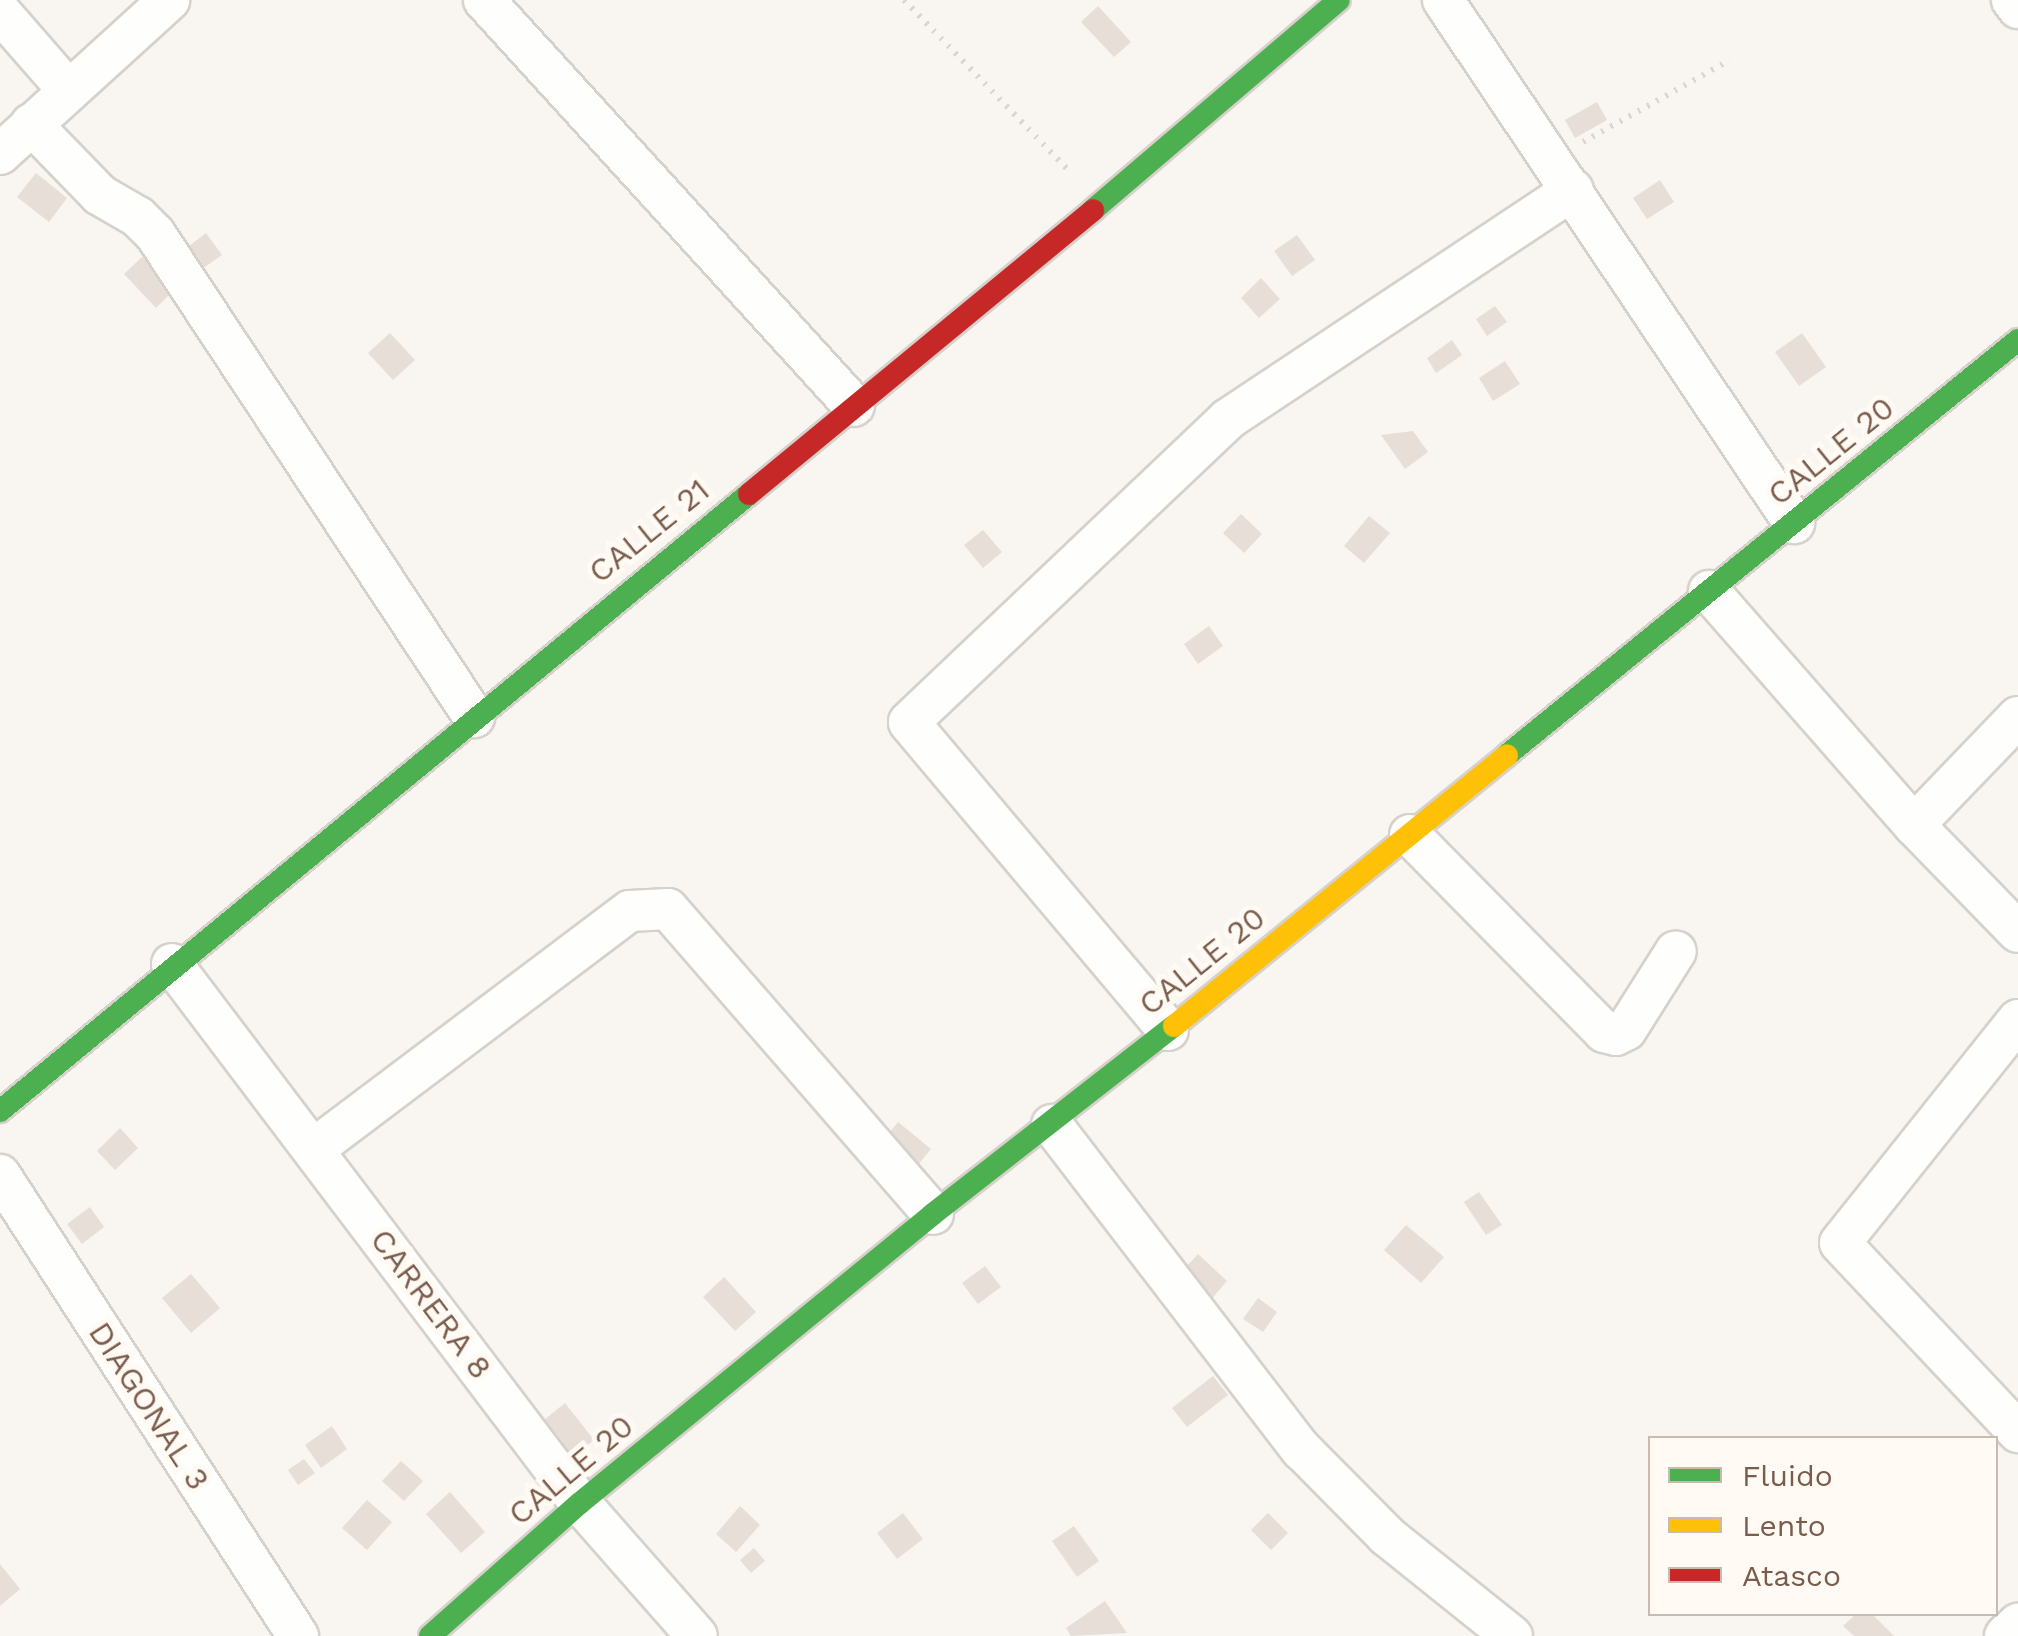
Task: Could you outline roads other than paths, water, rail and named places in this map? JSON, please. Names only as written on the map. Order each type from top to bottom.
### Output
[{"type":"street","points":[[0,154],[169,0]]},
{"type":"street","points":[[484,0],[854,406]]},
{"type":"street","points":[[1443,0],[1794,523]]},
{"type":"street","points":[[2012,0],[2018,8]]},
{"type":"street","name":"CALLE 21","points":[[0,1111],[172,964],[1100,204],[1329,3]]},
{"type":"street","points":[[0,12],[68,90]]},
{"type":"street","points":[[30,124],[100,195],[138,216],[154,234],[474,717]]},
{"type":"street","points":[[1168,1030],[909,722],[1228,419],[1562,175]]},
{"type":"street","name":"CALLE 20","points":[[430,1636],[580,1503],[933,1214],[1052,1125],[2018,340]]},
{"type":"street","points":[[1709,591],[1914,826],[2018,932]]},
{"type":"street","points":[[1914,826],[2018,717]]},
{"type":"street","points":[[1410,835],[1604,1032],[1616,1035],[1626,1030],[1676,952]]},
{"type":"street","points":[[315,1148],[630,911],[668,909],[933,1214]]},
{"type":"street","name":"CARRERA 8","points":[[172,964],[580,1503],[698,1636]]},
{"type":"street","points":[[2018,1020],[1840,1243],[2018,1432]]},
{"type":"street","points":[[1052,1125],[1301,1449],[1387,1536],[1512,1636]]},
{"type":"street","name":"DIAGONAL 3","points":[[0,1175],[298,1636]]},
{"type":"street","points":[[2005,1636],[2018,1624]]}]
